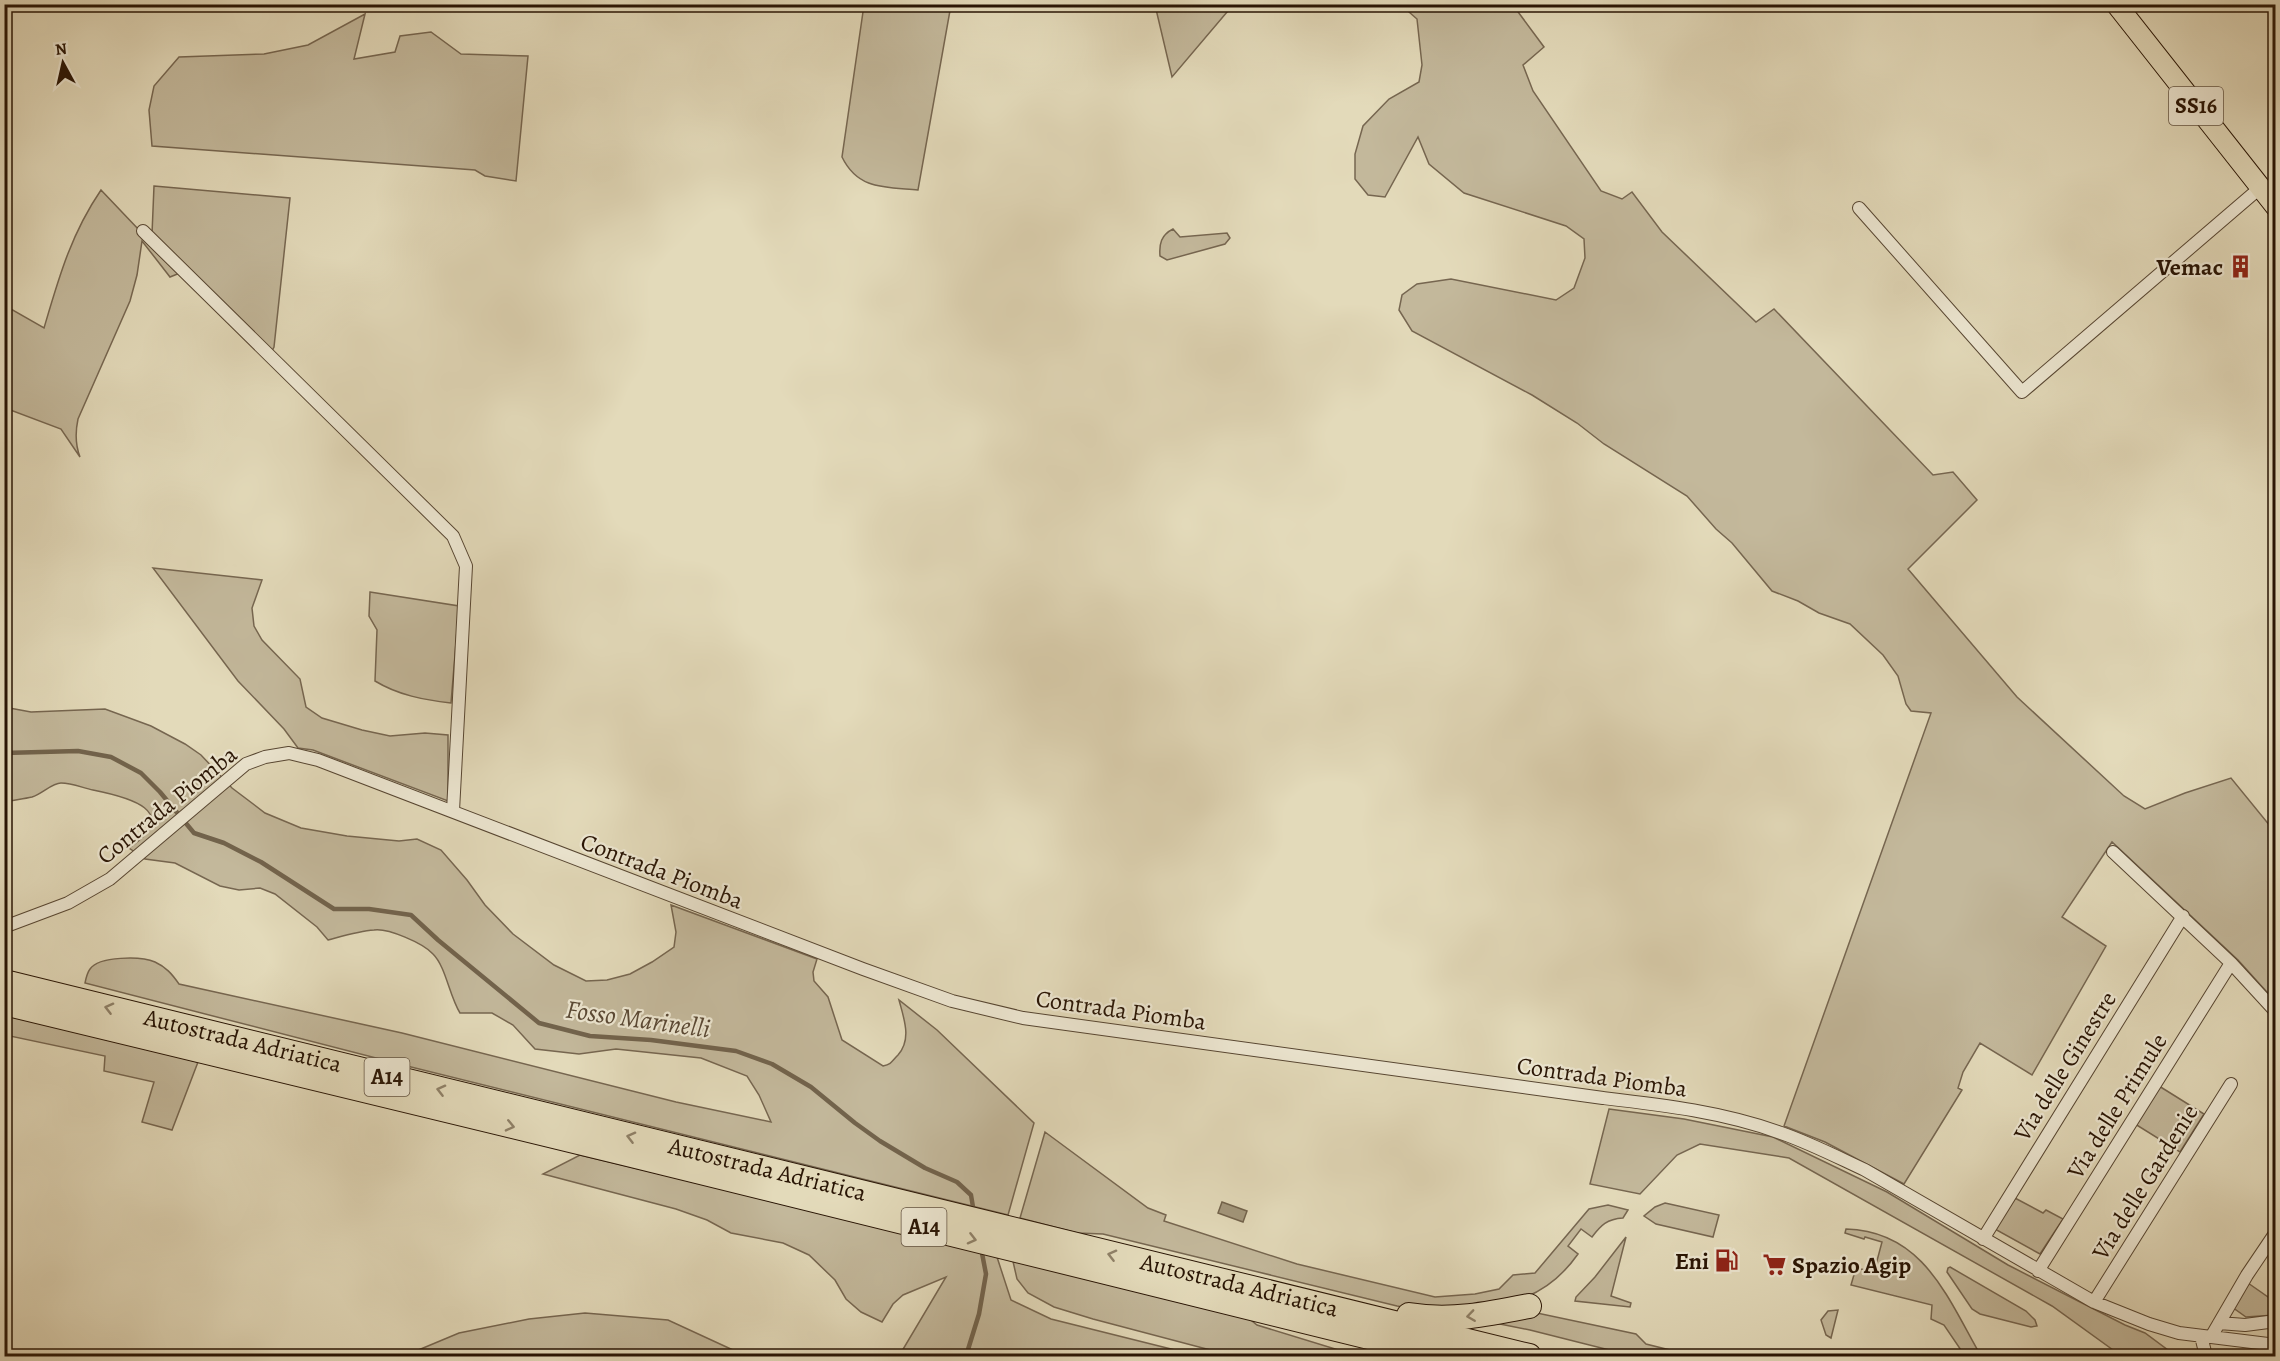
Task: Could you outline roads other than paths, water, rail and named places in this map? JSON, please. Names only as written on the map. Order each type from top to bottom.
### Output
[{"type":"highway","name":"Autostrada Adriatica","points":[[4,982],[760,1178],[1097,1270],[1446,1356]]},
{"type":"highway","name":"Autostrada Adriatica","points":[[4,1003],[760,1178],[1061,1243],[1529,1356]]},
{"type":"highway","points":[[1299,1301],[1316,1294],[1425,1318],[1459,1318],[1529,1306]]},
{"type":"highway","points":[[1236,1305],[1258,1323],[1373,1356]]},
{"type":"main road","name":"SS16","points":[[2116,4],[2275,204]]},
{"type":"street","points":[[1859,208],[2022,392],[2260,188]]},
{"type":"street","points":[[143,231],[453,536],[466,566],[453,811]]},
{"type":"street","name":"Contrada Piomba","points":[[4,927],[68,903],[110,879],[246,764],[265,757],[289,753],[318,760],[670,897],[952,1001],[1023,1018],[1663,1105],[1719,1115],[1779,1132],[1829,1152],[1865,1170],[2094,1302],[2149,1324],[2179,1333],[2276,1345]]},
{"type":"street","points":[[2113,852],[2231,963],[2276,1012]]},
{"type":"street","name":"Via delle Ginestre","points":[[1983,1239],[2183,916]]},
{"type":"street","points":[[4,918],[25,921]]},
{"type":"street","name":"Via delle Primule","points":[[2038,1271],[2231,963]]},
{"type":"street","name":"Via delle Gardenie","points":[[2094,1302],[2231,1084]]},
{"type":"street","points":[[2206,1356],[2206,1336],[2219,1323],[2276,1232]]},
{"type":"street","points":[[2219,1323],[2245,1325],[2276,1321]]},
{"type":"waterway","name":"Fosso Marinelli","points":[[4,753],[78,751],[111,757],[141,773],[194,833],[224,843],[261,862],[334,909],[369,909],[411,915],[539,1023],[590,1036],[651,1040],[736,1051],[772,1064],[811,1087],[880,1141],[925,1168],[957,1182],[971,1195],[974,1213]]},
{"type":"waterway","name":"Fosso Marinelli","points":[[966,1356],[979,1314],[986,1274],[981,1248]]},
{"type":"place","name":"Vemac","points":[[2241,267]]},
{"type":"place","name":"Eni","points":[[1727,1261]]},
{"type":"place","name":"Spazio Agip","points":[[1774,1265]]}]
